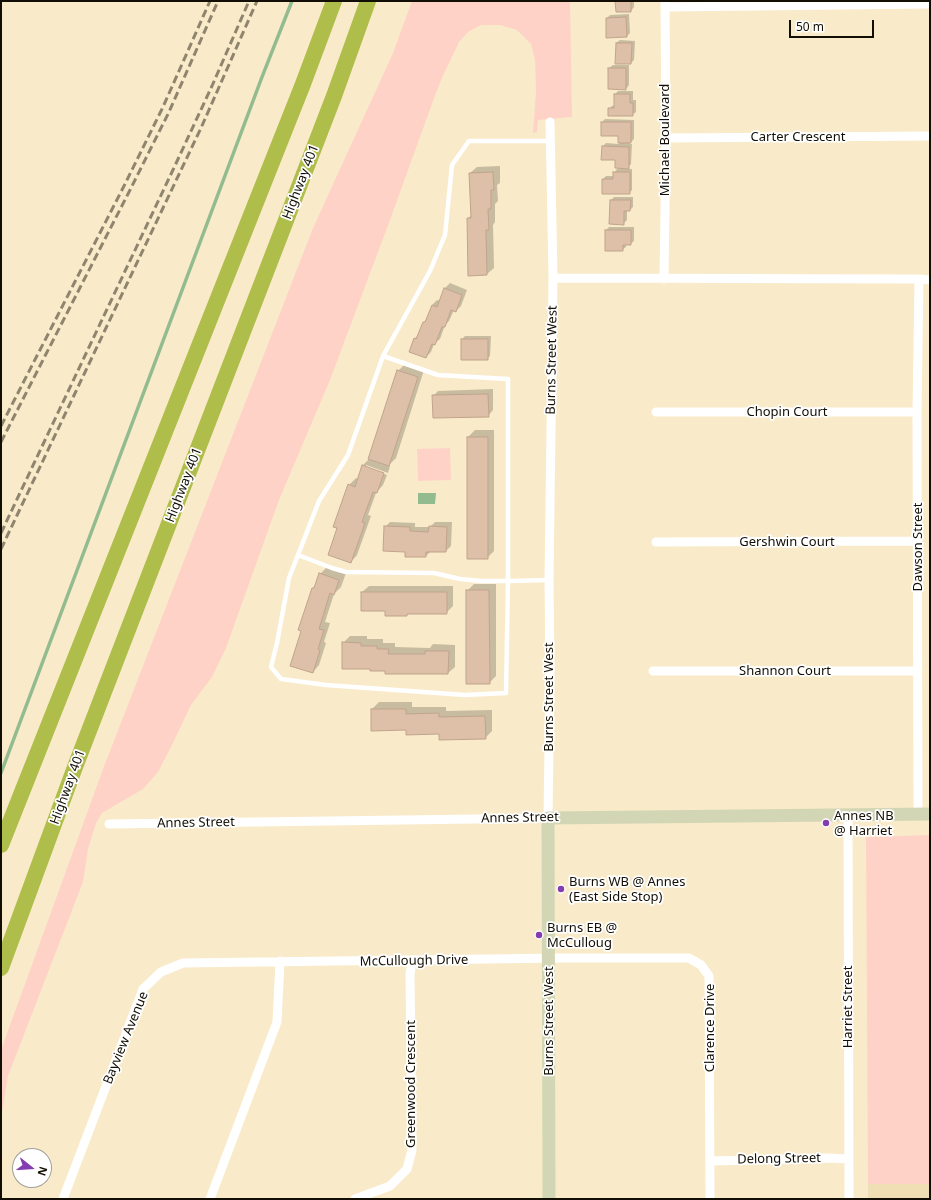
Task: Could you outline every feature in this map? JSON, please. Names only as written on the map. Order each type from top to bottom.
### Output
[{"type":"highway","points":[[1,845],[303,84],[334,1]]},
{"type":"highway","name":"Highway 401","points":[[1,968],[75,767],[334,96],[368,1]]},
{"type":"street","points":[[664,4],[930,4]]},
{"type":"street","name":"Michael Boulevard","points":[[664,4],[666,138],[664,279]]},
{"type":"street","name":"Burns Street West","points":[[549,1199],[548,818],[552,278],[550,122]]},
{"type":"street","name":"Carter Crescent","points":[[666,138],[930,136]]},
{"type":"street","points":[[552,278],[930,280]]},
{"type":"street","name":"Dawson Street","points":[[919,279],[917,412],[918,671],[924,814]]},
{"type":"street","name":"Chopin Court","points":[[656,412],[917,412]]},
{"type":"street","name":"Gershwin Court","points":[[656,542],[918,541]]},
{"type":"street","name":"Shannon Court","points":[[653,671],[918,671]]},
{"type":"street","name":"Annes Street","points":[[109,824],[924,814]]},
{"type":"street","name":"Harriet Street","points":[[848,815],[849,1199]]},
{"type":"street","name":"Clarence Drive","points":[[549,959],[688,958],[701,965],[710,976],[710,1199]]},
{"type":"street","name":"McCullough Drive","points":[[280,962],[549,959]]},
{"type":"street","name":"Greenwood Crescent","points":[[355,1199],[390,1186],[407,1169],[412,1150],[410,974],[412,961]]},
{"type":"street","points":[[210,1199],[277,1022],[280,962]]},
{"type":"street","name":"Bayview Avenue","points":[[63,1199],[144,989],[161,972],[183,963],[280,962]]},
{"type":"street","name":"Delong Street","points":[[710,1161],[827,1158],[849,1159]]},
{"type":"lane","points":[[383,356],[438,375],[508,379],[508,581],[506,693],[465,695],[326,685],[281,679],[271,667],[289,578],[319,500],[348,455],[383,356],[430,271],[445,235],[452,165],[469,140],[550,141]]},
{"type":"lane","points":[[298,555],[346,572],[434,573],[460,579],[508,581],[549,580]]},
{"type":"shaded area","points":[[412,1],[570,1],[572,117],[538,120],[537,132],[533,133],[536,91],[535,60],[531,44],[517,30],[500,25],[481,25],[468,32],[459,42],[441,80],[330,380],[279,500],[226,648],[212,677],[191,705],[158,772],[143,789],[102,813],[96,823],[88,849],[83,882],[8,1076],[2,1112],[1,1050],[103,769],[313,228],[393,53]]},
{"type":"shaded area","points":[[450,448],[451,480],[418,481],[417,449]]},
{"type":"shaded area","points":[[418,493],[436,493],[435,504],[418,504]]},
{"type":"shaded area","points":[[930,835],[930,1184],[868,1184],[866,837]]},
{"type":"shaded area","points":[[868,1184],[930,1184],[930,1199],[868,1199]]},
{"type":"building","points":[[615,1],[631,1],[631,12],[616,12]]},
{"type":"building","points":[[626,17],[627,37],[606,38],[606,18]]},
{"type":"building","points":[[616,43],[632,43],[631,64],[615,64]]},
{"type":"building","points":[[608,68],[626,68],[626,90],[608,89]]},
{"type":"building","points":[[614,94],[630,94],[630,103],[633,103],[633,116],[608,116],[608,108],[614,108]]},
{"type":"building","points":[[601,122],[631,122],[631,143],[618,143],[618,136],[601,136]]},
{"type":"building","points":[[602,146],[629,147],[629,169],[615,168],[615,160],[601,160]]},
{"type":"building","points":[[493,172],[494,190],[491,190],[491,209],[488,209],[489,230],[486,230],[487,275],[468,276],[467,218],[471,218],[469,173]]},
{"type":"building","points":[[613,172],[630,172],[630,194],[602,194],[602,179],[613,179]]},
{"type":"building","points":[[610,200],[631,200],[630,211],[624,211],[624,225],[609,224]]},
{"type":"building","points":[[605,230],[631,230],[631,245],[623,245],[623,251],[605,251]]},
{"type":"building","points":[[444,288],[462,295],[456,312],[451,310],[445,327],[442,327],[435,345],[432,344],[426,358],[409,352],[414,338],[416,339],[432,305],[437,307]]},
{"type":"building","points":[[461,339],[488,339],[488,360],[461,360]]},
{"type":"building","points":[[397,370],[418,377],[389,466],[368,459]]},
{"type":"building","points":[[488,394],[489,417],[433,418],[432,395]]},
{"type":"building","points":[[467,437],[488,437],[488,559],[467,559]]},
{"type":"building","points":[[362,465],[384,473],[377,493],[373,492],[362,522],[365,523],[351,563],[328,555],[337,528],[333,527],[348,484],[355,487]]},
{"type":"building","points":[[384,526],[410,527],[410,531],[428,532],[429,526],[447,527],[446,552],[426,552],[426,557],[405,557],[405,552],[383,551]]},
{"type":"building","points":[[319,573],[339,580],[334,595],[330,593],[319,629],[324,630],[313,673],[290,666],[301,631],[298,630],[312,588],[314,588]]},
{"type":"building","points":[[466,590],[489,590],[490,684],[466,684]]},
{"type":"building","points":[[361,592],[447,592],[447,614],[407,614],[407,616],[385,616],[385,611],[361,611]]},
{"type":"building","points":[[342,642],[361,643],[361,646],[377,646],[377,649],[389,649],[388,654],[425,654],[425,651],[449,651],[448,674],[385,674],[385,671],[370,671],[370,669],[342,669]]},
{"type":"building","points":[[371,709],[406,709],[406,714],[439,713],[439,717],[485,716],[486,739],[439,740],[439,734],[406,735],[406,730],[371,731]]},
{"type":"waterway","points":[[1,773],[262,77],[292,1]]},
{"type":"railway","points":[[1,426],[163,107],[210,1]]},
{"type":"railway","points":[[1,442],[169,112],[218,1]]},
{"type":"railway","points":[[1,533],[172,172],[249,1]]},
{"type":"railway","points":[[1,549],[201,128],[257,1]]},
{"type":"place","name":"Annes NB @ Harriet","points":[[826,823]]},
{"type":"place","name":"Burns WB @ Annes (East Side Stop)","points":[[561,889]]},
{"type":"place","name":"Burns EB @ McCulloug","points":[[539,935]]}]
